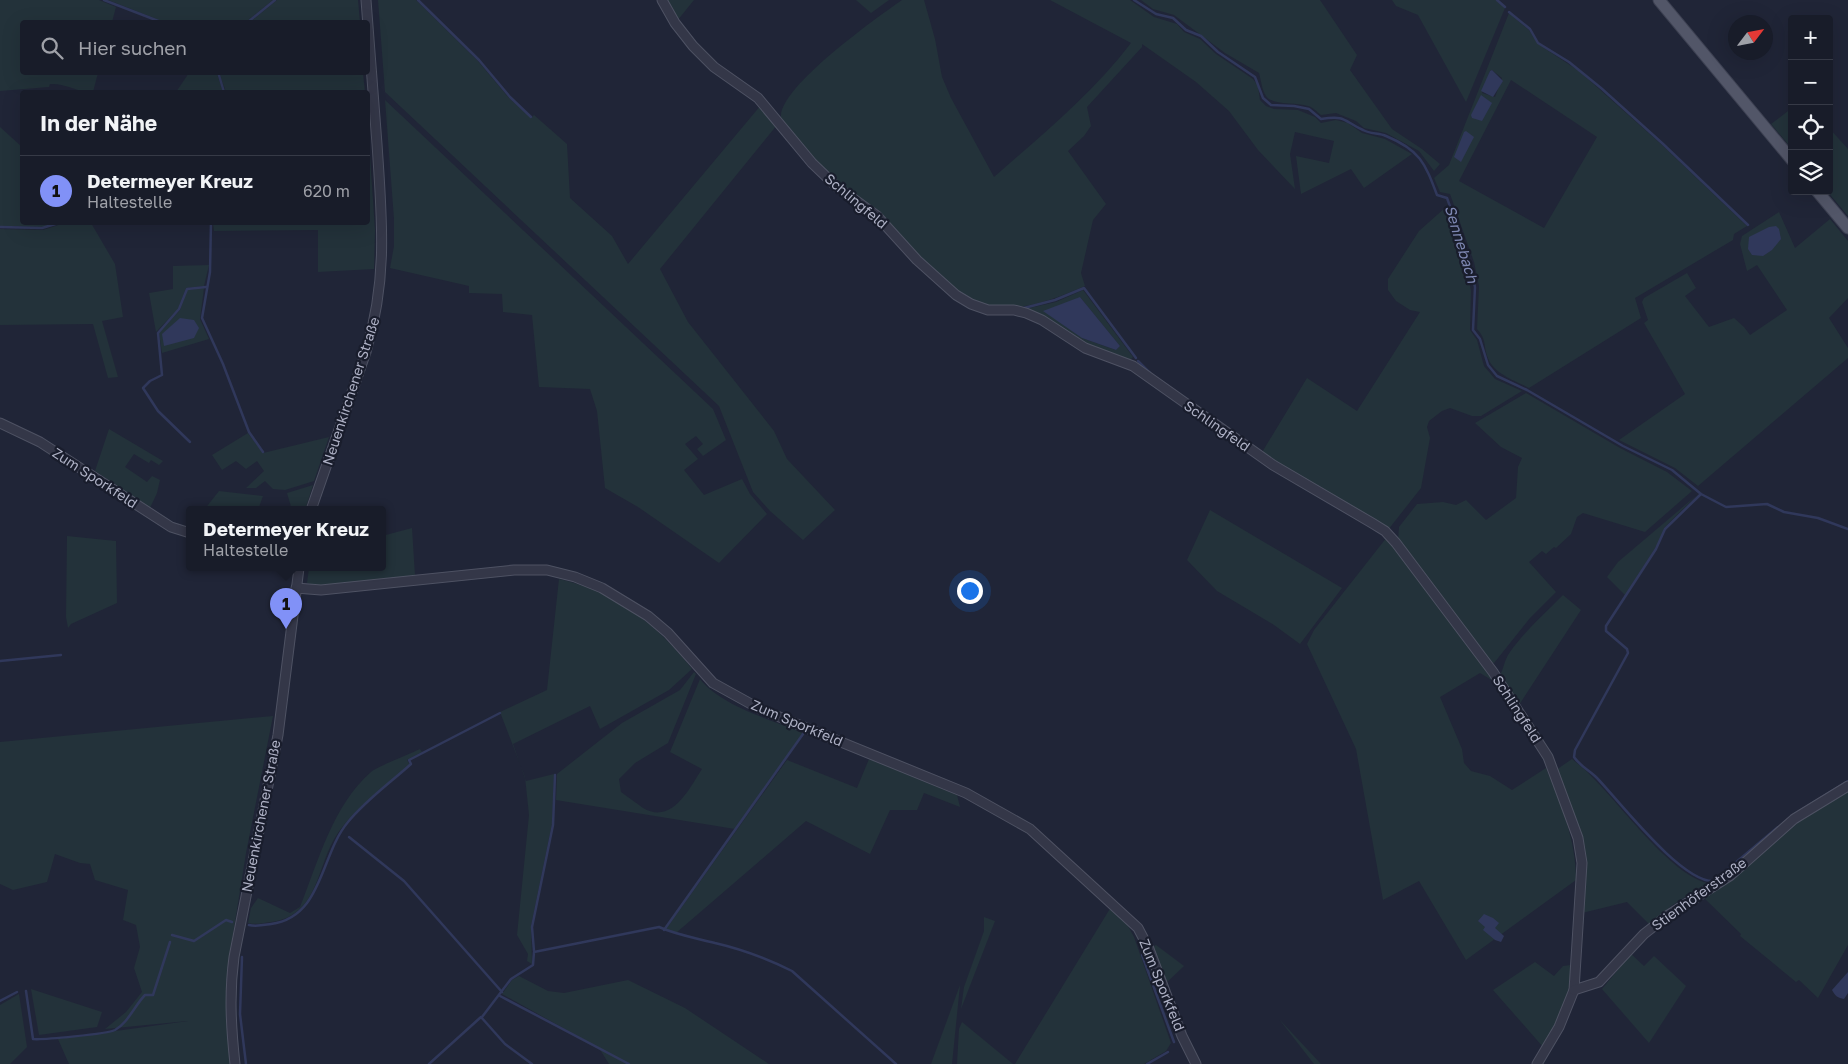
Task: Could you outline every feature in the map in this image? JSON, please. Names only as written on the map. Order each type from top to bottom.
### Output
[{"type":"main road","points":[[1659,0],[1788,155]]},
{"type":"main road","points":[[1820,195],[1848,228]]},
{"type":"street","name":"Neuenkirchener Straße","points":[[366,0],[368,20]]},
{"type":"street","name":"Schlingfeld","points":[[662,0],[675,22],[707,60],[758,98],[837,187],[877,216],[917,260],[956,295],[970,304],[988,310],[1014,310],[1026,313],[1042,320],[1085,348],[1133,366],[1273,465],[1390,536],[1493,672],[1548,757],[1578,838],[1582,863],[1574,990]]},
{"type":"street","name":"Neuenkirchener Straße","points":[[312,506],[366,352],[373,328],[381,283],[383,254],[382,212],[370,53]]},
{"type":"street","name":"Zum Sporkfeld","points":[[0,423],[40,442],[171,527],[186,532]]},
{"type":"street","name":"Zum Sporkfeld","points":[[296,588],[321,590],[533,569],[575,577],[602,588],[648,616],[668,633],[706,677],[727,693],[966,792],[1040,837],[1138,928],[1149,949],[1182,1036],[1196,1064]]},
{"type":"street","name":"Neuenkirchener Straße","points":[[236,1064],[230,1016],[230,989],[234,957],[278,736],[299,571]]},
{"type":"street","name":"Stienhöferstraße","points":[[1574,990],[1599,982],[1644,934],[1667,916],[1731,875],[1794,819],[1848,786]]},
{"type":"street","points":[[1537,1064],[1559,1027],[1574,990]]},
{"type":"shaded area","points":[[0,0],[99,0],[116,7],[113,20],[20,20],[20,75],[97,75],[94,90],[78,90],[50,84],[49,87],[0,91]]},
{"type":"shaded area","points":[[108,0],[273,0],[248,20],[159,20]]},
{"type":"shaded area","points":[[277,0],[358,0],[360,20],[252,20]]},
{"type":"shaded area","points":[[378,0],[416,0],[478,61],[509,98],[531,118],[534,115],[567,144],[570,198],[612,236],[628,264],[761,105],[777,125],[660,269],[688,322],[774,431],[787,459],[835,510],[803,540],[770,511],[753,492],[719,406],[385,92]]},
{"type":"shaded area","points":[[666,0],[694,0],[677,21]]},
{"type":"shaded area","points":[[856,0],[889,0],[871,13]]},
{"type":"shaded area","points":[[902,0],[924,0],[935,39],[942,77],[951,98],[994,177],[1083,97],[1131,43],[1050,0],[1130,0],[1154,17],[1177,24],[1184,32],[1200,39],[1216,54],[1253,79],[1258,86],[1260,100],[1266,106],[1274,109],[1298,110],[1315,117],[1321,123],[1336,120],[1348,123],[1362,133],[1385,139],[1412,154],[1364,188],[1351,169],[1301,194],[1296,156],[1329,163],[1334,141],[1295,132],[1290,154],[1295,189],[1258,150],[1229,111],[1196,82],[1142,44],[1142,47],[1087,107],[1091,126],[1084,136],[1068,151],[1106,204],[1093,220],[1081,273],[1085,286],[1037,304],[1012,308],[986,306],[972,301],[943,281],[881,216],[833,179],[815,162],[788,131],[781,116],[785,103],[797,87],[813,71],[852,37]]},
{"type":"shaded area","points":[[1141,0],[1320,0],[1357,55],[1350,70],[1392,129],[1422,149],[1440,164],[1434,171],[1419,151],[1386,133],[1364,128],[1356,121],[1336,113],[1321,115],[1310,107],[1279,103],[1269,99],[1264,91],[1259,73],[1225,53],[1174,15],[1153,9]]},
{"type":"shaded area","points":[[1392,0],[1496,0],[1505,8],[1466,102],[1418,15],[1396,6]]},
{"type":"shaded area","points":[[1509,13],[1529,30],[1538,44],[1579,71],[1661,144],[1747,226],[1734,234],[1733,240],[1635,298],[1641,318],[1529,388],[1505,376],[1491,364],[1484,340],[1477,329],[1479,286],[1474,262],[1450,194],[1440,192],[1434,178],[1449,165]],"holes":[[[1492,70],[1502,78],[1495,97],[1482,93]],[[1511,80],[1597,137],[1544,228],[1459,181]]]},
{"type":"shaded area","points":[[188,75],[218,75],[222,90],[177,90]]},
{"type":"shaded area","points":[[220,75],[363,75],[365,90],[225,90]]},
{"type":"shaded area","points":[[385,100],[713,409],[726,440],[703,456],[697,449],[703,444],[696,436],[685,444],[698,459],[684,470],[704,495],[742,479],[750,494],[767,514],[719,563],[638,507],[605,488],[597,411],[590,389],[539,387],[532,315],[503,312],[502,294],[469,293],[469,286],[390,268],[394,246],[394,219]]},
{"type":"shaded area","points":[[1788,111],[1788,144],[1771,124]]},
{"type":"shaded area","points":[[0,127],[20,145],[20,225],[50,225],[43,227],[0,226]]},
{"type":"shaded area","points":[[1833,132],[1848,149],[1848,216],[1830,195],[1833,195]]},
{"type":"shaded area","points":[[370,156],[375,230],[374,269],[318,272],[318,230],[214,231],[213,225],[370,225]]},
{"type":"shaded area","points":[[1446,207],[1467,269],[1471,291],[1470,330],[1477,340],[1484,366],[1495,379],[1522,391],[1481,416],[1472,416],[1450,408],[1442,411],[1429,421],[1427,427],[1430,438],[1421,488],[1388,530],[1261,454],[1307,378],[1357,411],[1420,312],[1410,310],[1396,301],[1388,290],[1388,279],[1419,231]]},
{"type":"shaded area","points":[[1779,212],[1795,248],[1830,219],[1848,241],[1848,298],[1829,318],[1848,348],[1848,358],[1698,486],[1675,468],[1619,440],[1685,394],[1644,323],[1648,320],[1642,302],[1644,298],[1687,273],[1696,288],[1685,296],[1709,327],[1734,318],[1750,335],[1787,310],[1757,265],[1747,271],[1740,244],[1742,236]]},
{"type":"shaded area","points":[[59,225],[92,225],[115,264],[123,317],[102,321],[118,377],[108,378],[93,324],[0,325],[0,229],[43,230]]},
{"type":"shaded area","points":[[209,265],[204,286],[186,288],[178,309],[156,332],[149,293],[173,289],[173,266]]},
{"type":"shaded area","points":[[204,288],[200,319],[209,339],[162,353],[159,333],[180,310],[187,290]]},
{"type":"shaded area","points":[[1083,290],[1133,357],[1129,361],[1089,347],[1025,309],[1056,302]],"holes":[[[1080,297],[1120,346],[1116,350],[1082,338]]]},
{"type":"shaded area","points":[[1526,393],[1620,448],[1667,472],[1692,491],[1645,532],[1583,513],[1577,517],[1571,534],[1556,548],[1554,547],[1546,554],[1542,551],[1529,562],[1556,592],[1530,618],[1494,663],[1490,662],[1398,540],[1399,527],[1417,504],[1443,502],[1456,505],[1466,500],[1486,520],[1516,498],[1518,467],[1522,458],[1501,447],[1475,423]]},
{"type":"shaded area","points":[[109,429],[163,461],[159,465],[151,460],[149,463],[134,454],[125,467],[147,482],[152,476],[160,480],[157,493],[150,508],[95,471]]},
{"type":"shaded area","points":[[248,433],[263,453],[329,437],[314,481],[285,490],[273,489],[265,481],[256,488],[246,488],[264,471],[257,461],[246,469],[236,461],[222,470],[212,455]]},
{"type":"shaded area","points":[[313,485],[306,506],[291,506],[287,493]]},
{"type":"shaded area","points":[[219,491],[263,496],[259,506],[207,506]]},
{"type":"shaded area","points":[[1697,495],[1664,528],[1661,539],[1625,595],[1607,577],[1618,562]]},
{"type":"shaded area","points":[[1210,510],[1342,588],[1300,644],[1274,625],[1217,591],[1187,560]]},
{"type":"shaded area","points":[[412,528],[415,576],[317,586],[307,583],[309,571],[386,571],[386,535]]},
{"type":"shaded area","points":[[67,536],[116,541],[117,603],[71,624],[68,628],[66,617]]},
{"type":"shaded area","points":[[1387,537],[1495,682],[1480,673],[1440,697],[1462,749],[1464,763],[1471,771],[1490,776],[1512,790],[1546,768],[1567,822],[1573,850],[1576,880],[1466,960],[1419,881],[1383,900],[1356,749],[1307,644],[1314,630]]},
{"type":"shaded area","points":[[559,579],[598,592],[633,612],[665,638],[692,669],[669,690],[600,729],[590,706],[513,744],[520,765],[500,712],[547,690]]},
{"type":"shaded area","points":[[1563,595],[1581,610],[1519,705],[1499,677],[1506,658],[1535,622]]},
{"type":"shaded area","points":[[694,672],[696,674],[668,743],[635,763],[619,779],[621,792],[643,808],[653,812],[663,812],[671,808],[685,795],[702,769],[670,752],[700,679],[709,689],[734,705],[803,733],[735,829],[556,800],[557,774],[622,723],[680,690]]},
{"type":"shaded area","points":[[273,716],[246,853],[230,953],[226,988],[232,1064],[69,1064],[58,1039],[188,1021],[105,1029],[126,1012],[142,992],[134,968],[140,947],[136,925],[123,920],[128,890],[95,880],[90,864],[80,863],[55,854],[47,882],[13,890],[0,884],[0,742]]},
{"type":"shaded area","points":[[420,749],[422,752],[407,760],[410,765],[364,804],[340,830],[332,843],[309,899],[300,909],[288,917],[271,922],[248,923],[251,908],[258,898],[290,913],[300,907],[328,835],[346,801],[358,785],[375,769]]},
{"type":"shaded area","points":[[869,759],[957,795],[960,807],[924,793],[917,810],[890,810],[870,854],[806,821],[676,933],[666,929],[787,760],[857,788]]},
{"type":"shaded area","points":[[1572,759],[1590,774],[1646,837],[1677,866],[1692,877],[1707,883],[1671,906],[1650,925],[1627,902],[1582,913],[1585,866],[1556,770]]},
{"type":"shaded area","points":[[554,774],[552,824],[531,926],[532,964],[527,961],[528,954],[517,935],[529,815],[525,779],[526,781]]},
{"type":"shaded area","points":[[1848,789],[1848,945],[1818,998],[1799,980],[1796,982],[1740,936],[1741,934],[1702,896],[1803,816]]},
{"type":"shaded area","points":[[1111,907],[1126,922],[1134,937],[1171,1043],[1166,1051],[1144,1064],[1015,1064]]},
{"type":"shaded area","points":[[984,917],[995,921],[961,1009],[964,987],[984,931]]},
{"type":"shaded area","points":[[1156,945],[1184,966],[1165,984],[1152,947]]},
{"type":"shaded area","points":[[1631,954],[1644,966],[1654,956],[1686,986],[1649,1043],[1602,989]]},
{"type":"shaded area","points":[[1535,962],[1554,976],[1563,966],[1571,965],[1569,988],[1563,1008],[1555,1027],[1543,1047],[1493,990]]},
{"type":"shaded area","points":[[519,976],[548,991],[564,993],[628,980],[685,1008],[769,1064],[609,1064],[599,1048],[502,994],[512,980]]},
{"type":"shaded area","points":[[960,985],[952,1064],[931,1064]]},
{"type":"shaded area","points":[[31,989],[102,1012],[97,1027],[39,1035]]},
{"type":"shaded area","points":[[19,994],[27,1047],[10,1064],[0,1064],[0,1005]]},
{"type":"shaded area","points":[[1279,1019],[1321,1064],[1314,1064]]},
{"type":"shaded area","points":[[962,1022],[1013,1064],[957,1064],[959,1029]]},
{"type":"water","points":[[1492,70],[1503,81],[1493,97],[1481,91]]},
{"type":"water","points":[[1481,95],[1492,103],[1482,121],[1472,118],[1471,115]]},
{"type":"water","points":[[1466,131],[1474,137],[1461,162],[1454,157]]},
{"type":"water","points":[[1776,226],[1779,229],[1781,239],[1772,250],[1763,256],[1752,255],[1748,249],[1749,237],[1769,227]]},
{"type":"water","points":[[1080,297],[1120,346],[1116,350],[1082,338],[1043,311]]},
{"type":"water","points":[[180,318],[194,320],[199,328],[194,338],[164,346],[162,334]]},
{"type":"water","points":[[1484,914],[1499,923],[1495,928],[1504,936],[1501,942],[1495,940],[1483,930],[1485,927],[1478,921]]},
{"type":"water","points":[[1848,972],[1848,993],[1844,999],[1834,994],[1832,990]]},
{"type":"waterway","points":[[104,0],[156,20]]},
{"type":"waterway","points":[[250,20],[275,0]]},
{"type":"waterway","points":[[418,0],[479,60],[510,97],[531,117]]},
{"type":"waterway","name":"Sennebach","points":[[1134,0],[1156,14],[1173,18],[1186,30],[1201,36],[1218,52],[1255,77],[1263,98],[1271,105],[1309,109],[1321,119],[1340,118],[1366,131],[1397,141],[1414,152],[1425,166],[1437,195],[1447,198],[1467,254],[1475,287],[1473,330],[1480,339],[1488,365],[1497,376],[1527,390],[1623,446],[1672,470],[1701,494],[1726,507],[1767,504],[1784,512],[1818,518],[1848,529]]},
{"type":"waterway","points":[[1497,0],[1505,7]]},
{"type":"waterway","points":[[1509,12],[1530,29],[1538,43],[1569,62],[1601,88],[1748,225]]},
{"type":"waterway","points":[[219,75],[223,90]]},
{"type":"waterway","points":[[0,227],[42,228],[52,225]]},
{"type":"waterway","points":[[211,225],[210,272],[202,318],[223,364],[249,432],[263,452]]},
{"type":"waterway","points":[[190,442],[158,411],[143,388],[150,381],[162,375],[158,333],[179,309],[187,289],[206,287]]},
{"type":"waterway","points":[[1024,308],[1055,300],[1084,288],[1136,358]]},
{"type":"waterway","points":[[1138,361],[1150,373]]},
{"type":"waterway","points":[[1701,494],[1665,529],[1656,549],[1606,626],[1606,631],[1627,649],[1628,653],[1575,750],[1574,757],[1597,778],[1669,856],[1685,869],[1701,878],[1714,881]]},
{"type":"waterway","points":[[0,661],[61,655]]},
{"type":"waterway","points":[[249,925],[271,924],[288,919],[301,910],[311,897],[331,851],[348,822],[370,799],[411,764],[409,760],[500,713]]},
{"type":"waterway","points":[[664,930],[803,734]]},
{"type":"waterway","points":[[534,951],[532,927],[553,825],[555,775]]},
{"type":"waterway","points":[[1798,812],[1848,781]]},
{"type":"waterway","points":[[1715,880],[1778,827]]},
{"type":"waterway","points":[[349,837],[404,881],[502,992]]},
{"type":"waterway","points":[[172,935],[194,941],[226,920],[232,922]]},
{"type":"waterway","points":[[482,1017],[511,979],[533,965],[534,952],[659,927],[744,951],[792,971],[896,1064]]},
{"type":"waterway","points":[[26,991],[33,1039],[110,1032],[124,1023],[145,995],[153,995],[170,942]]},
{"type":"waterway","points":[[1142,955],[1174,1042]]},
{"type":"waterway","points":[[242,957],[240,1014],[246,1064]]},
{"type":"waterway","points":[[0,1001],[17,992]]},
{"type":"waterway","points":[[500,996],[629,1064]]},
{"type":"waterway","points":[[429,1064],[481,1017],[505,1044],[532,1064]]},
{"type":"waterway","points":[[1147,1064],[1168,1052]]},
{"type":"place","name":"Determeyer Kreuz","points":[[286,629]]}]
